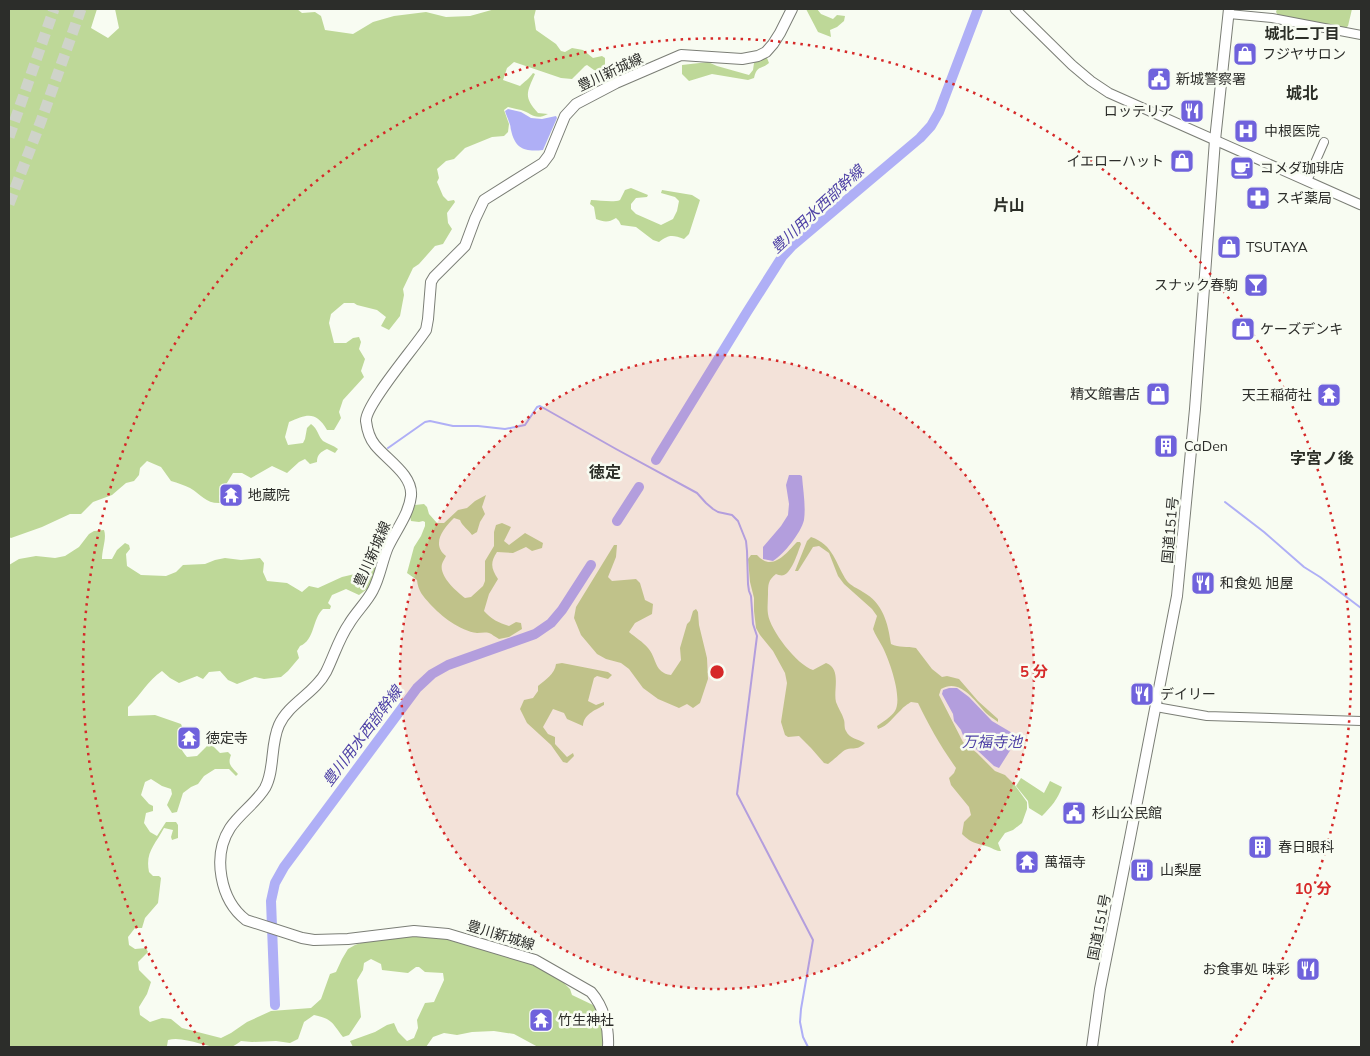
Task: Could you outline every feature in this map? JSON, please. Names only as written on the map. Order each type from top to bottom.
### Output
[{"type":"main road","name":"豊川新城線","points":[[608,1047],[608,1034],[603,1012],[596,997],[591,992],[536,960],[448,934],[414,931],[314,940],[246,920],[229,899],[222,881],[221,853],[226,836],[234,822],[257,799],[266,786],[269,778],[274,741],[280,724],[291,708],[312,690],[326,673],[349,623],[374,589],[387,549],[407,510],[411,495],[410,484],[406,476],[371,440],[366,416],[371,405],[426,330],[430,287],[434,277],[465,246],[484,200],[543,163],[549,155],[565,116],[576,104],[589,96],[681,55],[742,59],[758,56],[766,52],[773,44],[792,9]]},
{"type":"main road","points":[[1015,9],[1072,65],[1109,93],[1361,205]]},
{"type":"main road","name":"国道151号","points":[[1092,1047],[1100,989],[1177,596],[1215,140],[1229,12]]},
{"type":"street","points":[[1229,12],[1361,35]]},
{"type":"street","points":[[1307,181],[1324,142]]},
{"type":"street","points":[[1156,707],[1207,716],[1361,721]]},
{"type":"green space","points":[[9,9],[97,9],[91,28],[108,38],[119,28],[115,9],[297,9],[302,13],[315,12],[321,16],[325,30],[353,34],[373,22],[394,16],[426,12],[446,17],[470,16],[495,9],[536,9],[534,17],[536,30],[556,44],[561,51],[565,52],[572,48],[583,50],[593,58],[602,56],[605,58],[605,67],[610,74],[606,75],[587,65],[572,79],[561,78],[514,62],[507,68],[503,80],[520,86],[533,73],[535,74],[528,90],[528,98],[538,113],[548,114],[536,117],[521,110],[508,107],[504,110],[509,124],[508,132],[504,136],[492,137],[465,148],[454,159],[446,161],[437,169],[439,178],[437,182],[443,196],[448,201],[454,200],[455,202],[447,213],[448,223],[452,229],[443,244],[435,246],[413,268],[403,289],[404,295],[400,316],[389,330],[381,326],[386,317],[377,310],[354,303],[344,303],[331,314],[329,323],[334,343],[346,343],[353,338],[359,337],[361,342],[359,349],[365,359],[361,371],[364,377],[343,400],[339,412],[341,418],[334,430],[327,430],[315,417],[306,416],[289,422],[285,437],[288,445],[303,443],[307,428],[311,424],[323,441],[338,449],[335,453],[327,449],[320,454],[317,462],[310,464],[305,459],[287,473],[272,466],[251,478],[242,473],[233,473],[219,496],[221,503],[208,501],[190,488],[171,481],[161,467],[147,461],[140,468],[139,475],[134,481],[126,483],[112,495],[93,502],[81,514],[70,514],[11,538],[9,537]]},
{"type":"green space","points":[[806,9],[817,9],[821,14],[833,19],[837,15],[845,16],[844,21],[830,30],[831,37],[818,32]]},
{"type":"green space","points":[[1277,9],[1352,9],[1348,26],[1344,29],[1278,15]]},
{"type":"green space","points":[[761,58],[767,58],[769,63],[758,69],[754,78],[748,80],[712,74],[689,81],[682,74],[682,65],[708,62],[749,75],[753,70],[754,63]]},
{"type":"green space","points":[[631,188],[648,195],[647,197],[636,198],[631,204],[631,209],[636,214],[661,225],[673,219],[679,201],[675,197],[661,193],[662,190],[692,195],[700,200],[689,234],[684,239],[671,236],[659,242],[653,240],[636,227],[621,225],[616,218],[606,222],[596,219],[594,207],[590,204],[591,200],[617,201],[620,200],[625,190]]},
{"type":"green space","points":[[486,495],[482,507],[485,514],[477,532],[472,535],[460,520],[454,518],[440,537],[439,547],[446,556],[442,564],[443,573],[449,583],[461,595],[465,598],[471,597],[483,586],[485,581],[485,561],[494,546],[496,525],[502,523],[511,527],[504,541],[509,545],[525,533],[543,543],[542,548],[532,551],[526,547],[513,553],[497,552],[492,562],[498,579],[489,594],[484,611],[505,625],[509,626],[516,622],[521,623],[522,629],[509,637],[499,639],[489,633],[471,632],[451,622],[430,604],[423,596],[417,580],[407,573],[414,547],[425,526],[423,521],[411,521],[410,516],[415,505],[424,504],[429,514],[437,523],[444,523],[458,510],[467,508]]},
{"type":"green space","points":[[104,530],[102,559],[112,559],[117,550],[125,543],[129,545],[130,549],[126,554],[127,566],[141,575],[166,576],[176,572],[183,565],[205,564],[225,558],[241,560],[260,558],[264,563],[263,572],[267,581],[287,583],[302,592],[309,586],[318,588],[342,577],[359,573],[363,561],[367,565],[377,566],[370,587],[359,595],[346,589],[332,595],[328,603],[331,606],[330,609],[323,609],[319,613],[311,634],[297,651],[299,658],[281,677],[264,679],[255,677],[237,684],[228,680],[220,671],[209,672],[203,679],[197,676],[179,683],[162,671],[152,679],[128,707],[128,716],[155,715],[181,724],[183,729],[179,743],[187,757],[197,756],[207,746],[207,733],[211,733],[213,746],[220,753],[228,752],[231,755],[230,764],[238,774],[236,776],[229,769],[215,769],[204,776],[198,784],[183,793],[177,812],[172,813],[167,805],[172,794],[171,789],[151,779],[145,782],[141,795],[153,806],[153,811],[146,813],[144,823],[150,832],[157,836],[166,822],[176,822],[178,825],[178,838],[172,840],[173,830],[164,828],[152,849],[148,859],[149,872],[153,876],[161,878],[158,903],[145,918],[142,928],[135,928],[128,937],[129,945],[135,949],[146,948],[148,952],[138,962],[139,970],[151,982],[147,994],[139,1007],[140,1015],[150,1022],[162,1018],[171,1019],[182,1028],[221,1038],[247,1022],[271,1011],[311,1008],[321,999],[330,974],[336,972],[348,949],[355,945],[369,940],[414,935],[451,938],[534,964],[558,977],[570,989],[572,995],[593,1005],[602,1018],[611,1019],[614,1024],[612,1032],[604,1047],[538,1047],[514,1034],[494,1031],[457,1035],[444,1033],[433,1037],[426,1047],[353,1047],[350,1041],[394,1023],[398,1032],[407,1041],[414,1038],[418,1028],[417,1020],[425,1003],[434,1002],[444,980],[443,973],[425,972],[419,967],[408,973],[382,970],[381,964],[371,959],[364,963],[363,970],[357,980],[361,1017],[349,1035],[343,1037],[329,1020],[314,1015],[304,1022],[298,1039],[290,1043],[241,1041],[232,1047],[224,1048],[175,1039],[168,1040],[167,1046],[170,1047],[9,1047],[9,565],[19,559],[36,556],[55,558],[65,556],[79,547],[89,534],[94,531]]},
{"type":"green space","points":[[811,537],[825,545],[849,583],[870,597],[880,608],[886,621],[891,644],[916,648],[932,669],[942,677],[947,676],[959,679],[978,701],[998,719],[998,722],[960,688],[948,686],[941,689],[939,695],[963,742],[995,771],[1005,775],[1027,802],[1027,809],[1022,823],[1005,833],[998,843],[1001,851],[972,841],[962,834],[964,822],[971,815],[969,807],[951,785],[949,778],[956,768],[926,720],[918,703],[911,702],[888,724],[878,729],[877,726],[895,711],[897,697],[888,660],[873,629],[877,616],[872,609],[844,584],[838,576],[829,553],[819,546],[813,547],[798,571],[795,571],[807,541]]},
{"type":"green space","points":[[797,542],[801,544],[790,570],[783,575],[776,574],[769,583],[768,614],[770,621],[785,646],[807,667],[813,670],[826,663],[831,666],[836,680],[836,702],[843,717],[845,730],[852,737],[865,743],[857,748],[845,750],[828,764],[824,763],[799,736],[788,737],[785,735],[781,722],[787,683],[785,673],[773,651],[756,628],[748,559],[751,555],[757,555],[763,560],[773,562],[782,557]]},
{"type":"green space","points":[[614,545],[617,545],[616,557],[608,577],[612,581],[636,579],[640,583],[645,600],[653,604],[652,614],[635,623],[629,632],[648,648],[659,668],[666,674],[671,675],[681,660],[680,648],[687,624],[693,611],[696,609],[698,612],[699,625],[707,658],[708,679],[700,703],[693,708],[687,704],[679,708],[658,699],[643,688],[629,669],[621,663],[606,659],[597,654],[581,635],[574,618],[576,607]]},
{"type":"green space","points":[[562,663],[608,672],[612,675],[608,679],[597,676],[594,678],[588,701],[596,705],[604,702],[604,705],[585,718],[583,726],[567,719],[564,713],[553,709],[543,727],[548,734],[555,737],[555,744],[567,757],[573,753],[574,756],[567,763],[563,762],[551,745],[527,723],[520,709],[524,700],[533,698],[538,691],[538,686],[552,674],[556,664]]},
{"type":"green space","points":[[1021,778],[1044,793],[1050,781],[1062,787],[1054,803],[1042,816],[1029,808],[1028,801],[1016,786]]},
{"type":"water","points":[[508,109],[521,112],[531,118],[542,119],[556,116],[557,118],[543,150],[526,150],[518,145],[505,111]]},
{"type":"water","points":[[789,475],[802,476],[805,504],[804,520],[796,537],[782,553],[773,561],[763,559],[763,547],[788,515],[789,504],[786,485]]},
{"type":"water","name":"万福寺池","points":[[957,688],[969,697],[992,721],[1018,738],[999,768],[994,766],[964,738],[942,694],[943,690]]},
{"type":"waterway","name":"豊川用水西部幹線","points":[[656,460],[782,257],[792,246],[920,138],[931,126],[939,112],[978,9]]},
{"type":"waterway","points":[[388,448],[425,422],[430,421],[453,426],[505,429],[525,425],[537,407],[540,406],[697,493],[713,509],[732,515],[738,521],[746,541],[748,584],[753,624],[757,636],[737,794],[813,940],[800,1022],[803,1037],[808,1047]]},
{"type":"waterway","name":"豊川用水西部幹線","points":[[617,521],[639,487]]},
{"type":"waterway","points":[[1225,502],[1264,532],[1304,567],[1361,608]]},
{"type":"waterway","name":"豊川用水西部幹線","points":[[275,1005],[271,901],[275,883],[284,867],[417,688],[432,674],[448,665],[535,634],[551,623],[562,610],[591,565]]},
{"type":"tunnel","points":[[9,137],[54,9]]},
{"type":"tunnel","points":[[9,204],[81,9]]},
{"type":"place","name":"フジヤサロン","points":[[1245,54]]},
{"type":"place","name":"新城警察署","points":[[1159,79]]},
{"type":"place","name":"ロッテリア","points":[[1192,111]]},
{"type":"place","name":"中根医院","points":[[1246,131]]},
{"type":"place","name":"イエローハット","points":[[1182,161]]},
{"type":"place","name":"コメダ珈琲店","points":[[1242,168]]},
{"type":"place","name":"スギ薬局","points":[[1258,198]]},
{"type":"place","name":"TSUTAYA","points":[[1229,247]]},
{"type":"place","name":"スナック春駒","points":[[1256,285]]},
{"type":"place","name":"ケーズデンキ","points":[[1243,329]]},
{"type":"place","name":"精文館書店","points":[[1158,394]]},
{"type":"place","name":"天王稲荷社","points":[[1329,395]]},
{"type":"place","name":"CaDen","points":[[1166,446]]},
{"type":"place","name":"地蔵院","points":[[231,495]]},
{"type":"place","name":"和食処 旭屋","points":[[1203,583]]},
{"type":"place","name":"デイリー","points":[[1142,694]]},
{"type":"place","name":"徳定寺","points":[[189,738]]},
{"type":"place","name":"杉山公民館","points":[[1074,813]]},
{"type":"place","name":"春日眼科","points":[[1260,847]]},
{"type":"place","name":"萬福寺","points":[[1027,862]]},
{"type":"place","name":"山梨屋","points":[[1142,870]]},
{"type":"place","name":"お食事処 味彩","points":[[1308,969]]},
{"type":"place","name":"竹生神社","points":[[541,1020]]},
{"type":"district","name":"城北二丁目","points":[[1302,33]]},
{"type":"district","name":"城北","points":[[1302,93]]},
{"type":"district","name":"片山","points":[[1009,205]]},
{"type":"district","name":"字宮ノ後","points":[[1322,458]]},
{"type":"district","name":"徳定","points":[[605,472]]}]
